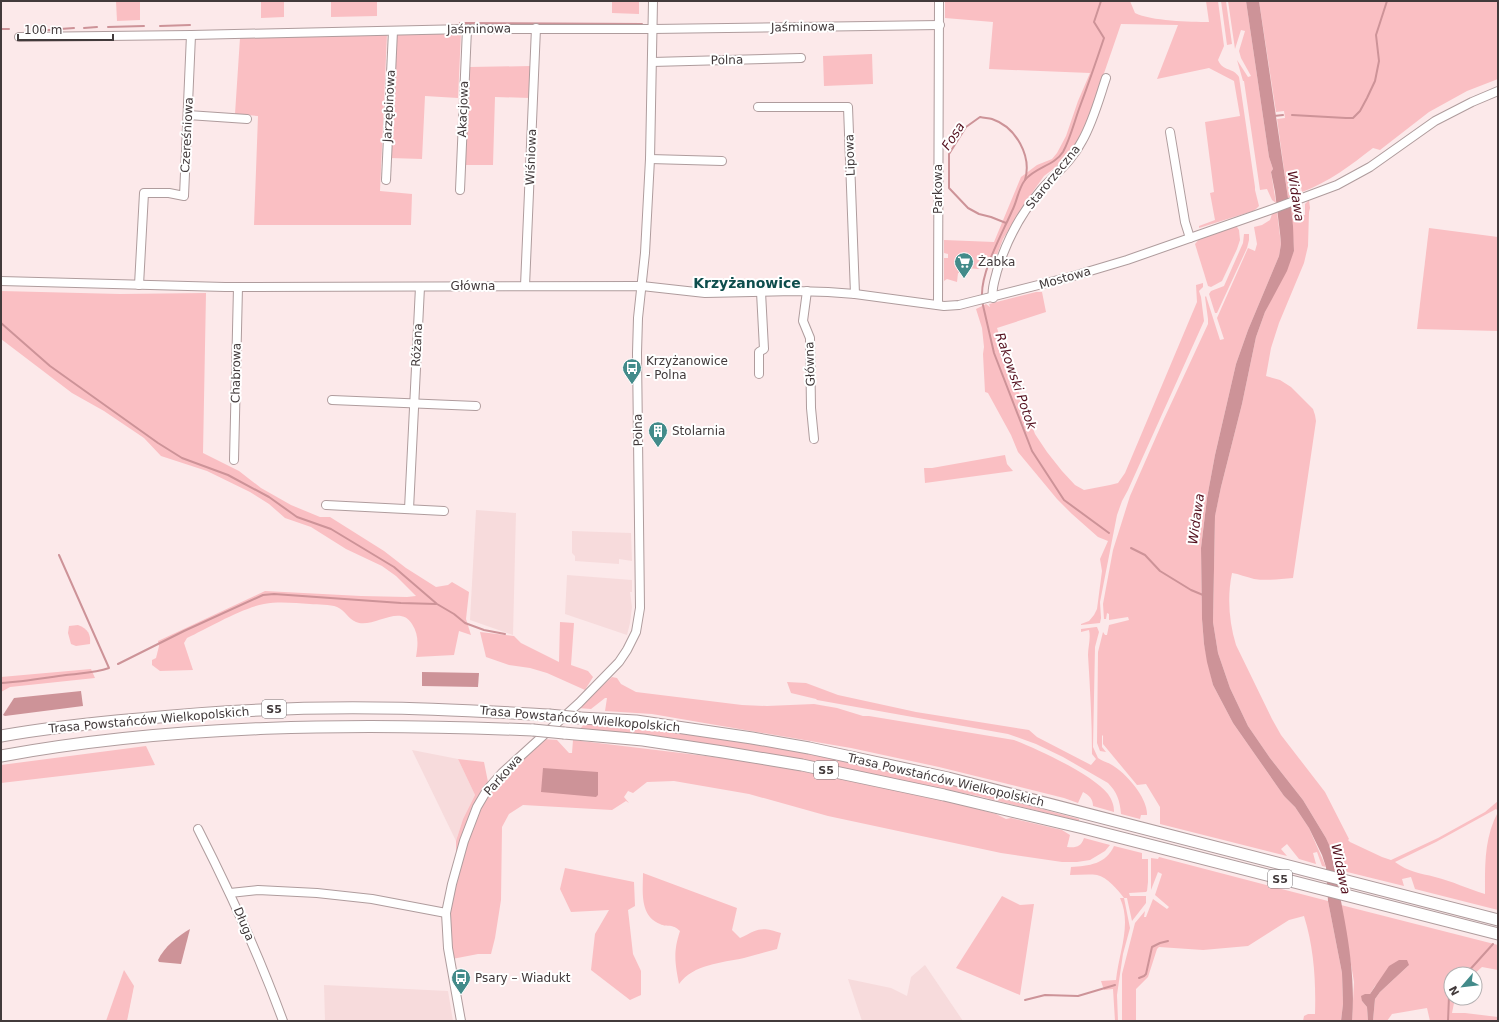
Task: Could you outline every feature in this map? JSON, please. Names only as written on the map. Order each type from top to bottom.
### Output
[{"type":"highway","name":"Trasa Powstańców Wielkopolskich","points":[[1,736],[107,722],[185,714],[282,709],[442,709],[636,721],[809,748],[948,778],[1498,920]]},
{"type":"highway","name":"Trasa Powstańców Wielkopolskich","points":[[1,756],[101,741],[278,728],[372,726],[533,730],[643,740],[802,765],[944,795],[1083,828],[1498,934]]},
{"type":"street","name":"Polna","points":[[596,686],[613,670],[627,650],[636,632],[640,608],[637,353],[638,318],[645,253],[650,159],[653,1]]},
{"type":"street","name":"Parkowa","points":[[938,305],[939,1]]},
{"type":"street","name":"Jaśminowa","points":[[19,36],[192,35],[536,28],[653,29],[940,25]]},
{"type":"street","name":"Wiśniowa","points":[[525,286],[536,28]]},
{"type":"street","name":"Akacjowa","points":[[460,190],[466,29]]},
{"type":"street","name":"Jarzębinowa","points":[[386,180],[393,31]]},
{"type":"street","name":"Czereśniowa","points":[[139,285],[144,193],[169,193],[184,196],[192,35]]},
{"type":"street","name":"Polna","points":[[652,62],[801,58]]},
{"type":"street","name":"Starorzeczna","points":[[990,298],[999,267],[1011,235],[1041,190],[1062,168],[1082,142],[1089,127],[1106,78]]},
{"type":"street","name":"Mostowa","points":[[938,305],[959,305],[973,302],[1077,275],[1190,238],[1337,185],[1370,167],[1434,121],[1465,105],[1498,91]]},
{"type":"street","name":"Lipowa","points":[[758,107],[848,107],[855,294]]},
{"type":"street","points":[[188,116],[247,119]]},
{"type":"street","points":[[1170,132],[1185,222],[1190,238]]},
{"type":"street","points":[[650,159],[722,161]]},
{"type":"street","name":"Główna","points":[[1,281],[238,287],[642,286],[705,293],[807,291],[855,294],[938,305]]},
{"type":"street","name":"Różana","points":[[409,509],[420,286]]},
{"type":"street","name":"Chabrowa","points":[[234,460],[238,287]]},
{"type":"street","name":"Główna","points":[[807,291],[803,321],[810,338],[811,408],[814,439]]},
{"type":"street","points":[[759,374],[759,352],[764,349],[760,292]]},
{"type":"street","points":[[332,400],[476,406]]},
{"type":"street","points":[[326,505],[444,511]]},
{"type":"street","name":"Parkowa","points":[[461,1021],[448,948],[446,913],[452,884],[464,841],[478,807],[487,790],[502,773],[596,686]]},
{"type":"street","name":"Długa","points":[[198,829],[230,893],[274,995],[283,1021]]},
{"type":"street","points":[[230,893],[258,890],[317,892],[372,899],[446,913]]},
{"type":"shaded area","points":[[116,1],[140,1],[140,20],[117,21]]},
{"type":"shaded area","points":[[261,1],[284,1],[284,17],[261,18]]},
{"type":"shaded area","points":[[331,1],[377,1],[377,16],[331,17]]},
{"type":"shaded area","points":[[612,1],[639,1],[639,14],[612,13]]},
{"type":"shaded area","points":[[945,1],[1130,1],[1135,13],[1142,16],[1192,22],[1209,22],[1206,1],[1218,1],[1224,46],[1218,60],[1220,64],[1237,74],[1239,77],[1255,190],[1259,206],[1253,211],[1199,228],[1199,226],[1215,220],[1210,193],[1214,192],[1205,122],[1240,116],[1234,81],[1209,68],[1157,79],[1178,25],[1121,24],[1081,140],[1065,160],[1044,176],[1003,239],[995,260],[988,260],[978,269],[967,268],[967,274],[958,273],[957,282],[947,279],[944,281],[944,258],[948,258],[948,254],[944,253],[944,240],[994,242],[1021,177],[1037,165],[1052,159],[1057,153],[1066,136],[1078,101],[1090,73],[989,69],[993,22],[945,18]]},
{"type":"shaded area","points":[[1221,1],[1226,1],[1232,44],[1227,45]]},
{"type":"shaded area","points":[[1228,1],[1246,1],[1269,157],[1273,169],[1271,172],[1276,203],[1272,200],[1267,189],[1260,190],[1244,81],[1237,60],[1248,77],[1251,76],[1241,58],[1239,51],[1245,31],[1241,30],[1235,49]]},
{"type":"shaded area","points":[[1246,1],[1259,1],[1288,198],[1291,207],[1294,251],[1287,271],[1265,312],[1256,337],[1242,404],[1221,487],[1215,516],[1213,622],[1218,653],[1230,688],[1248,726],[1270,758],[1303,800],[1330,847],[1350,955],[1353,999],[1352,1021],[1341,1021],[1343,1004],[1342,973],[1328,901],[1326,867],[1322,855],[1309,828],[1295,807],[1284,796],[1233,723],[1213,685],[1204,644],[1202,619],[1201,548],[1207,498],[1215,455],[1236,364],[1248,330],[1279,256],[1281,244],[1275,192],[1271,172],[1273,169],[1269,157]]},
{"type":"shaded area","points":[[1259,1],[1498,1],[1498,79],[1467,91],[1429,112],[1380,150],[1373,148],[1348,167],[1312,188],[1302,192],[1299,179],[1297,179],[1298,193],[1297,195],[1288,198],[1277,119],[1285,118],[1284,111],[1276,112]]},
{"type":"shaded area","points":[[461,33],[458,98],[425,96],[422,159],[390,158],[395,34]]},
{"type":"shaded area","points":[[387,34],[380,191],[412,194],[411,225],[254,225],[258,116],[235,114],[240,38]]},
{"type":"shaded area","points":[[872,54],[873,84],[824,86],[823,56]]},
{"type":"shaded area","points":[[531,66],[530,98],[495,97],[493,165],[465,165],[470,67]]},
{"type":"shaded area","points":[[1309,200],[1308,246],[1304,263],[1279,323],[1271,348],[1266,376],[1280,380],[1291,387],[1313,409],[1316,421],[1293,578],[1259,580],[1232,573],[1229,600],[1230,618],[1236,645],[1281,735],[1325,792],[1350,842],[1391,860],[1438,838],[1485,812],[1498,801],[1498,811],[1496,809],[1436,842],[1395,862],[1409,870],[1448,881],[1485,894],[1486,852],[1493,822],[1498,812],[1498,910],[1415,889],[1411,877],[1402,879],[1404,886],[1339,870],[1335,854],[1332,854],[1326,838],[1303,800],[1270,758],[1248,726],[1230,688],[1218,653],[1213,622],[1215,515],[1242,404],[1256,337],[1265,312],[1294,251],[1291,207],[1301,204],[1302,215],[1305,215],[1305,204]]},
{"type":"shaded area","points":[[1277,212],[1281,244],[1279,256],[1248,330],[1236,364],[1215,455],[1207,498],[1201,548],[1202,619],[1204,644],[1213,685],[1233,723],[1284,796],[1295,807],[1309,828],[1326,867],[1322,866],[1317,852],[1313,853],[1316,864],[1299,859],[1287,844],[1281,849],[1287,856],[1160,824],[1160,807],[1146,784],[1137,785],[1103,744],[1103,735],[1102,747],[1106,752],[1100,751],[1097,743],[1098,652],[1103,632],[1107,635],[1109,625],[1129,620],[1128,617],[1109,620],[1109,614],[1107,613],[1106,619],[1104,619],[1103,604],[1113,550],[1130,496],[1208,324],[1205,297],[1206,296],[1220,340],[1224,339],[1217,318],[1248,248],[1255,251],[1257,244],[1254,227],[1262,225],[1270,220],[1272,214]]},
{"type":"shaded area","points":[[1233,226],[1237,227],[1239,230],[1240,240],[1237,249],[1222,281],[1211,287],[1208,286],[1195,244],[1199,239]]},
{"type":"shaded area","points":[[1429,228],[1498,237],[1498,331],[1417,329]]},
{"type":"shaded area","points":[[1244,234],[1249,234],[1247,248],[1217,313],[1215,313],[1209,294],[1211,291],[1224,286],[1243,243]]},
{"type":"shaded area","points":[[1203,283],[1203,287],[1199,291],[1204,321],[1117,515],[1100,602],[1100,623],[1081,625],[1089,621],[1097,609],[1102,571],[1100,559],[1108,541],[1098,537],[1072,514],[1057,499],[1018,452],[1011,435],[988,393],[985,392],[982,328],[976,309],[986,304],[990,307],[989,304],[1036,292],[1042,292],[1046,312],[997,328],[1009,366],[1035,434],[1062,471],[1075,485],[1084,490],[1118,483],[1125,473],[1197,302],[1196,285]]},
{"type":"shaded area","points":[[1,291],[120,294],[206,293],[203,453],[239,471],[261,488],[291,505],[320,517],[330,517],[384,551],[406,568],[436,587],[448,585],[452,582],[469,592],[466,619],[471,635],[459,631],[454,655],[416,657],[417,636],[412,624],[407,618],[393,616],[363,623],[353,621],[340,608],[334,606],[287,602],[270,603],[255,606],[187,638],[184,643],[193,670],[160,671],[152,665],[152,660],[156,658],[159,646],[158,641],[265,591],[361,596],[416,596],[396,576],[382,566],[346,549],[311,527],[285,518],[269,504],[250,492],[207,471],[161,456],[144,438],[104,411],[72,393],[1,339]]},
{"type":"shaded area","points":[[1005,455],[1007,464],[1013,471],[925,483],[924,468],[932,468]]},
{"type":"shaded area","points":[[476,510],[516,513],[513,635],[470,620]]},
{"type":"shaded area","points":[[572,531],[631,533],[632,561],[619,559],[619,564],[575,561],[575,556],[572,553]]},
{"type":"shaded area","points":[[567,575],[632,580],[632,592],[630,592],[632,607],[627,635],[565,614]]},
{"type":"shaded area","points":[[560,622],[574,623],[571,665],[588,671],[593,677],[585,690],[547,673],[530,668],[509,665],[486,657],[480,632],[514,636],[521,643],[559,662]]},
{"type":"shaded area","points":[[78,625],[88,632],[90,644],[76,646],[71,644],[68,633],[69,626]]},
{"type":"shaded area","points":[[1097,627],[1099,632],[1095,647],[1093,747],[1098,758],[1112,765],[1124,774],[1140,794],[1144,801],[1147,815],[1141,815],[1140,819],[1121,814],[1118,797],[1108,783],[1063,757],[1036,744],[1008,734],[817,700],[791,693],[787,682],[806,683],[838,695],[916,712],[1029,730],[1037,737],[1091,765],[1096,759],[1092,754],[1088,655],[1090,633],[1089,630],[1081,632],[1081,629]]},
{"type":"shaded area","points":[[91,669],[95,678],[10,687],[1,692],[1,677]]},
{"type":"shaded area","points":[[422,672],[479,673],[478,687],[422,686]]},
{"type":"shaded area","points":[[612,677],[617,678],[621,684],[636,692],[742,705],[767,706],[814,704],[837,708],[863,716],[1014,740],[1051,756],[1078,771],[1100,786],[1111,798],[1114,812],[1093,806],[1090,798],[1083,792],[1078,803],[1064,798],[939,767],[851,748],[652,714],[605,711],[607,698],[591,709],[578,708]]},
{"type":"shaded area","points":[[81,691],[83,706],[5,716],[3,715],[14,698]]},
{"type":"shaded area","points":[[587,721],[678,732],[800,750],[830,756],[955,786],[1079,819],[1079,821],[978,796],[853,771],[579,730]]},
{"type":"shaded area","points":[[543,739],[557,740],[569,753],[572,753],[573,740],[739,760],[861,782],[947,801],[996,814],[1006,819],[1011,818],[1062,830],[1070,835],[1067,847],[1078,846],[1084,838],[1110,845],[1105,851],[1090,860],[1062,862],[1001,853],[828,816],[749,794],[674,781],[647,782],[633,793],[628,791],[624,797],[629,803],[626,801],[612,810],[523,805],[509,814],[502,827],[501,900],[491,954],[478,954],[447,960],[444,934],[456,856],[456,841],[463,819],[475,795],[458,759],[484,762],[490,792]]},
{"type":"shaded area","points":[[146,746],[155,765],[1,783],[1,765]]},
{"type":"shaded area","points":[[412,750],[458,759],[475,795],[463,819],[456,841]]},
{"type":"shaded area","points":[[543,768],[598,772],[598,795],[596,797],[541,792]]},
{"type":"shaded area","points":[[1114,846],[1142,853],[1142,859],[1148,859],[1147,891],[1129,893],[1130,896],[1146,896],[1146,903],[1132,921],[1127,898],[1124,898],[1108,881],[1097,875],[1070,875],[1071,867],[1096,863],[1106,857]]},
{"type":"shaded area","points":[[1159,857],[1328,901],[1342,973],[1343,1004],[1341,1021],[1303,1021],[1304,1016],[1308,1014],[1315,1014],[1315,977],[1310,940],[1304,916],[1289,920],[1248,946],[1203,950],[1159,947],[1148,977],[1136,989],[1136,1021],[1122,1021],[1122,974],[1135,923],[1145,911],[1144,917],[1146,917],[1153,899],[1167,909],[1169,907],[1155,895],[1162,874],[1158,872],[1151,890],[1151,858],[1158,859]]},
{"type":"shaded area","points":[[565,868],[634,882],[635,906],[628,910],[633,954],[641,971],[641,995],[630,1000],[591,970],[595,934],[609,910],[571,912],[560,889]]},
{"type":"shaded area","points":[[643,873],[737,908],[732,930],[740,938],[751,932],[764,929],[781,933],[777,949],[744,958],[708,965],[692,972],[679,984],[675,958],[676,945],[680,931],[675,927],[660,924],[648,915],[645,909],[643,894]]},
{"type":"shaded area","points":[[1002,896],[1020,905],[1034,904],[1020,995],[956,968]]},
{"type":"shaded area","points":[[1120,898],[1124,898],[1130,928],[1123,954],[1117,995],[1118,1021],[1115,1021],[1113,989],[1104,990],[1101,981],[1116,980],[1125,928],[1125,918]]},
{"type":"shaded area","points":[[1341,905],[1498,945],[1498,970],[1483,966],[1443,966],[1443,1006],[1453,1006],[1452,1013],[1498,1017],[1498,1021],[1430,1021],[1427,1008],[1392,1014],[1387,1021],[1373,1021],[1375,999],[1380,992],[1409,965],[1375,986],[1370,994],[1362,1001],[1367,1007],[1368,1021],[1352,1021],[1354,982]]},
{"type":"shaded area","points":[[190,929],[181,964],[159,962],[158,960],[168,946],[176,938]]},
{"type":"shaded area","points":[[1399,960],[1407,960],[1409,965],[1380,992],[1375,999],[1373,1021],[1368,1021],[1367,1007],[1362,1001],[1361,996],[1370,994],[1389,966]]},
{"type":"shaded area","points":[[925,965],[963,1021],[862,1021],[848,979],[891,988],[907,996],[911,977]]},
{"type":"shaded area","points":[[124,970],[134,986],[127,1021],[106,1021]]},
{"type":"shaded area","points":[[324,985],[448,991],[453,1021],[325,1021]]},
{"type":"waterway","name":"Rakowski Potok","points":[[982,296],[988,264],[1025,180],[1034,172],[1050,164],[1059,157],[1068,142],[1104,38],[1094,22],[1101,1]]},
{"type":"waterway","points":[[1292,115],[1353,118],[1360,111],[1375,81],[1379,61],[1376,35],[1387,1]]},
{"type":"waterway","points":[[460,23],[642,24]]},
{"type":"waterway","points":[[160,26],[190,25]]},
{"type":"waterway","points":[[108,27],[144,26]]},
{"type":"waterway","points":[[84,28],[97,27]]},
{"type":"waterway","points":[[60,29],[74,28]]},
{"type":"waterway","points":[[1,29],[9,29]]},
{"type":"waterway","points":[[39,30],[50,30]]},
{"type":"waterway","points":[[1274,116],[1283,115]]},
{"type":"waterway","name":"Fosa","points":[[1006,223],[979,214],[968,208],[949,188],[949,154],[966,127],[980,117],[992,119],[1001,123],[1015,135],[1020,144],[1026,161],[1027,171],[1025,180]]},
{"type":"waterway","name":"Rakowski Potok","points":[[982,301],[994,353],[1032,451],[1064,500],[1109,533]]},
{"type":"waterway","points":[[1,323],[50,366],[158,443],[182,458],[228,475],[269,497],[297,517],[331,529],[394,567],[437,604],[454,614],[465,623],[484,630],[505,634]]},
{"type":"waterway","name":"Rakowski Potok","points":[[1131,548],[1145,555],[1160,571],[1191,590],[1203,595]]},
{"type":"waterway","points":[[1,683],[88,673],[109,668],[59,555]]},
{"type":"waterway","points":[[118,664],[184,631],[263,595],[274,594],[436,604]]},
{"type":"waterway","points":[[1139,978],[1146,974],[1152,947],[1168,941]]},
{"type":"waterway","points":[[1473,966],[1493,944]]},
{"type":"waterway","points":[[1025,1000],[1045,995],[1078,996],[1115,985]]},
{"type":"waterway","points":[[1448,1021],[1449,1006]]},
{"type":"place","name":"Żabka","points":[[964,279]]},
{"type":"place","name":"Krzyżanowice - Polna","points":[[632,385]]},
{"type":"place","name":"Stolarnia","points":[[658,448]]},
{"type":"place","name":"Psary – Wiadukt","points":[[461,995]]},
{"type":"district","name":"Krzyżanowice","points":[[747,283]]},
{"type":"water label","name":"Widawa","points":[[1296,196]]},
{"type":"water label","name":"Widawa","points":[[1196,519]]},
{"type":"water label","name":"Widawa","points":[[1341,869]]}]
